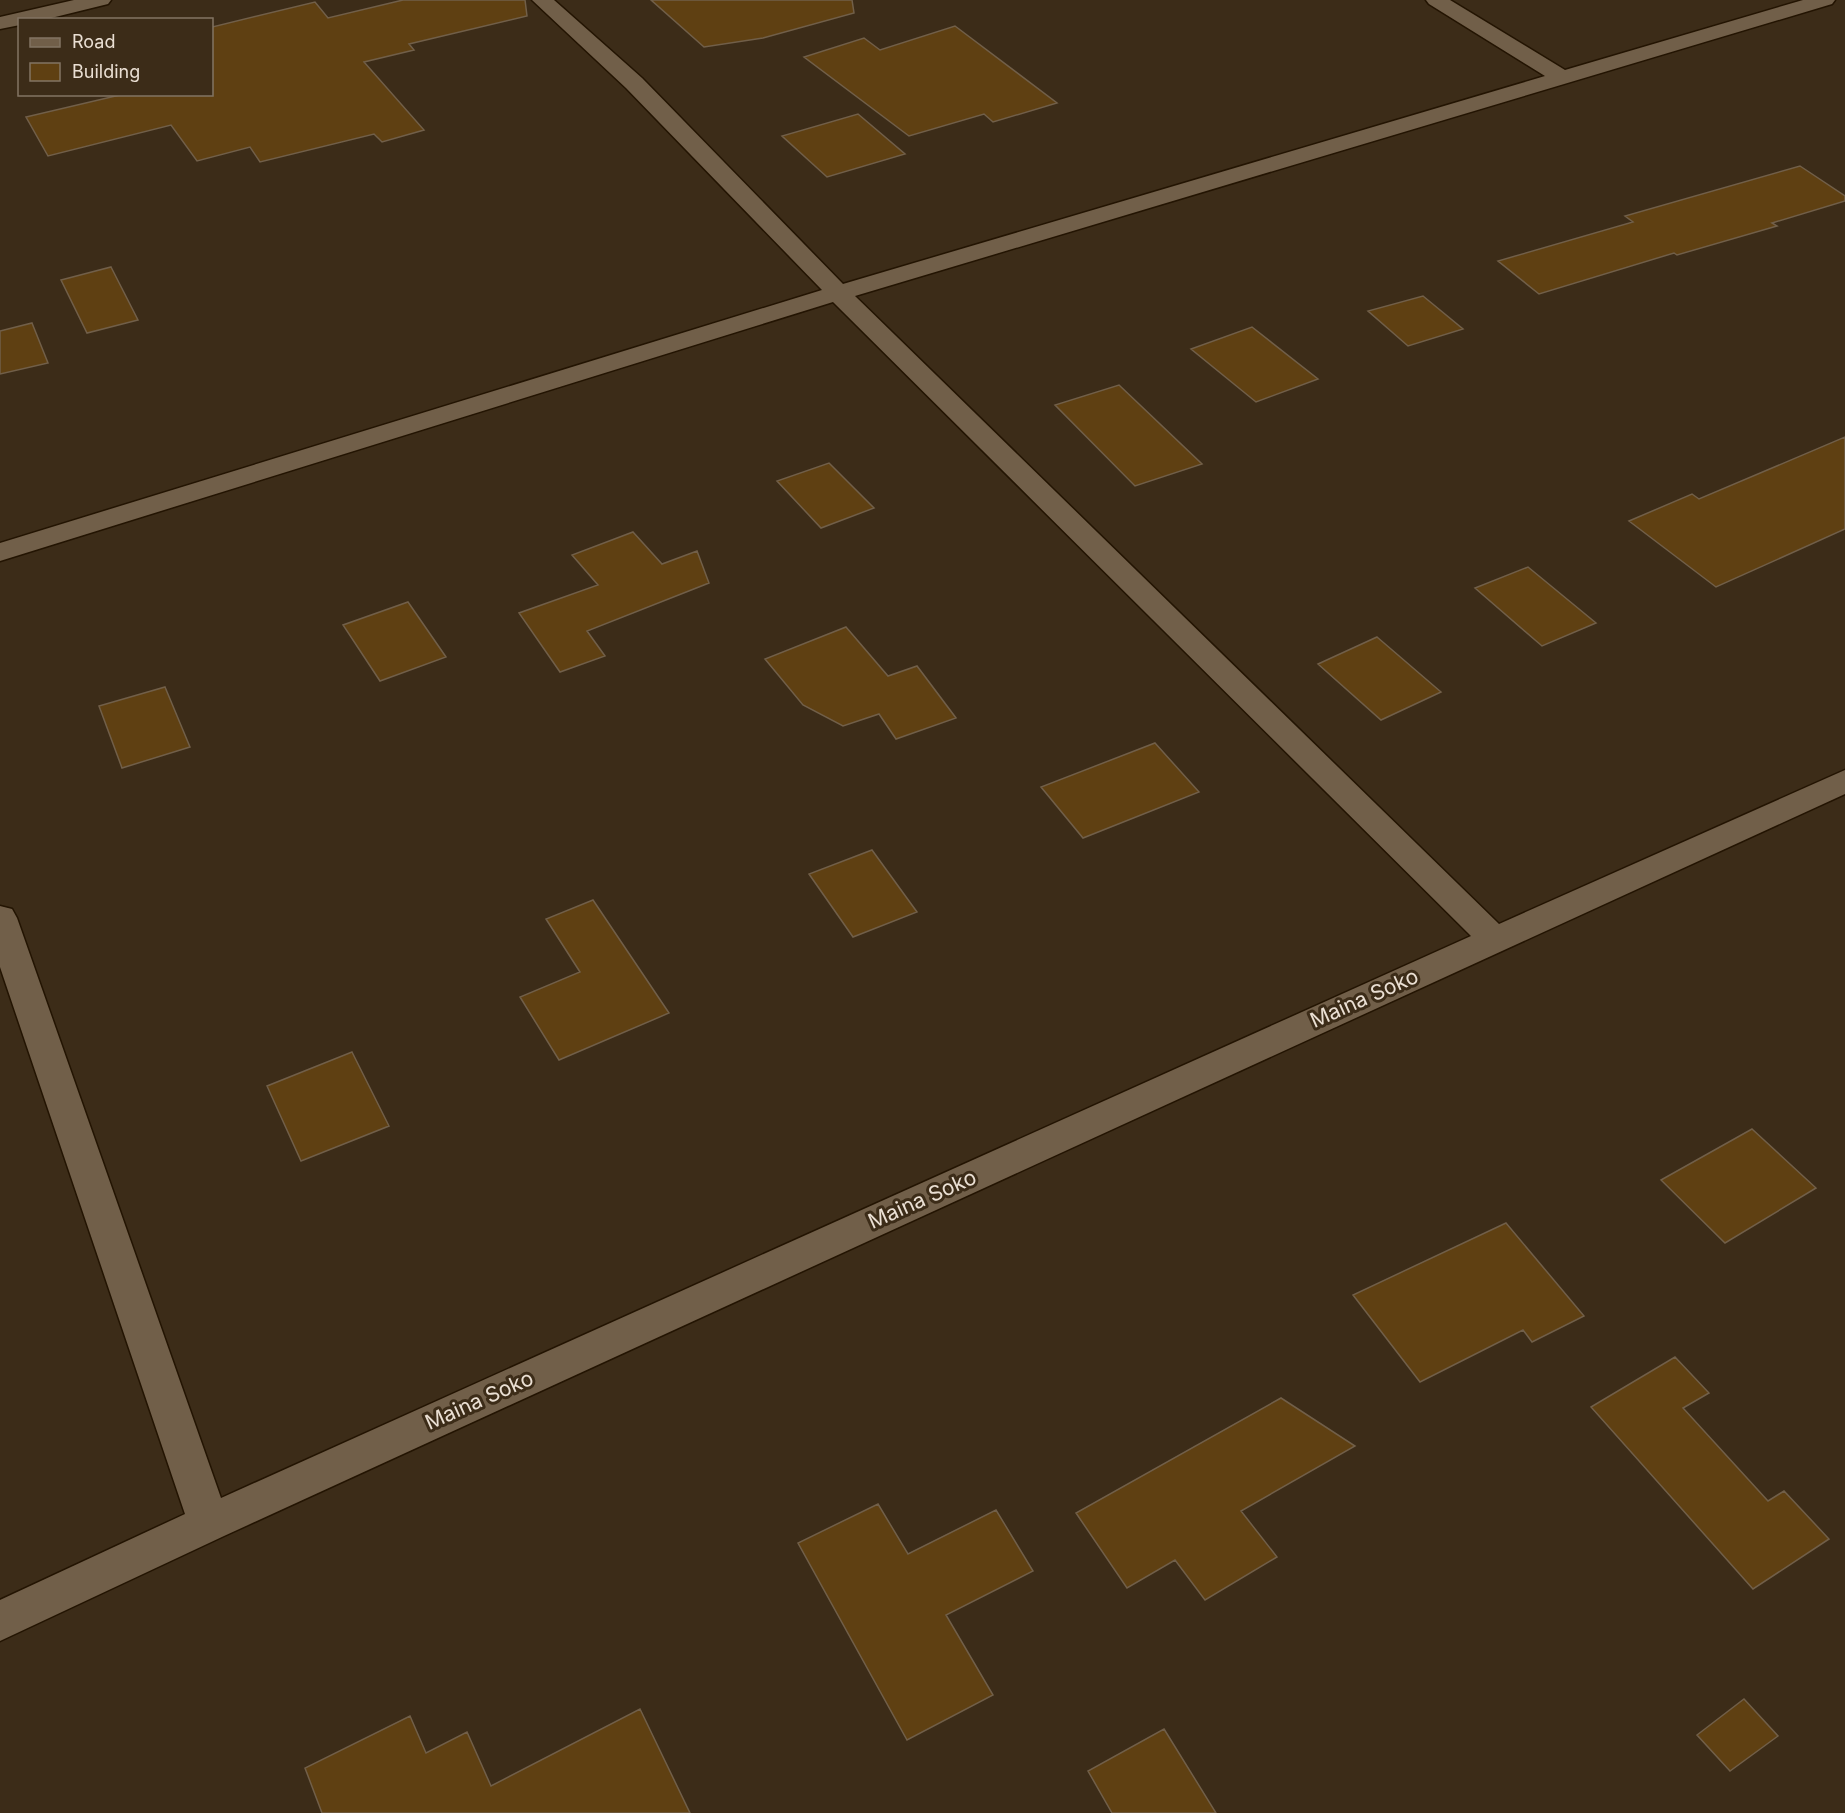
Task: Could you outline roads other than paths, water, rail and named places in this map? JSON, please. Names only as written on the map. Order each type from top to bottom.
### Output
[{"type":"street","points":[[22,18],[101,0]]},
{"type":"street","points":[[542,0],[634,83],[838,293],[1494,939]]},
{"type":"street","points":[[1436,0],[1564,79]]},
{"type":"street","points":[[0,552],[838,293],[1825,0]]},
{"type":"street","points":[[0,23],[18,19]]},
{"type":"street","name":"Maina Soko","points":[[0,1621],[209,1523],[1845,781]]},
{"type":"street","points":[[0,918],[209,1523]]}]
